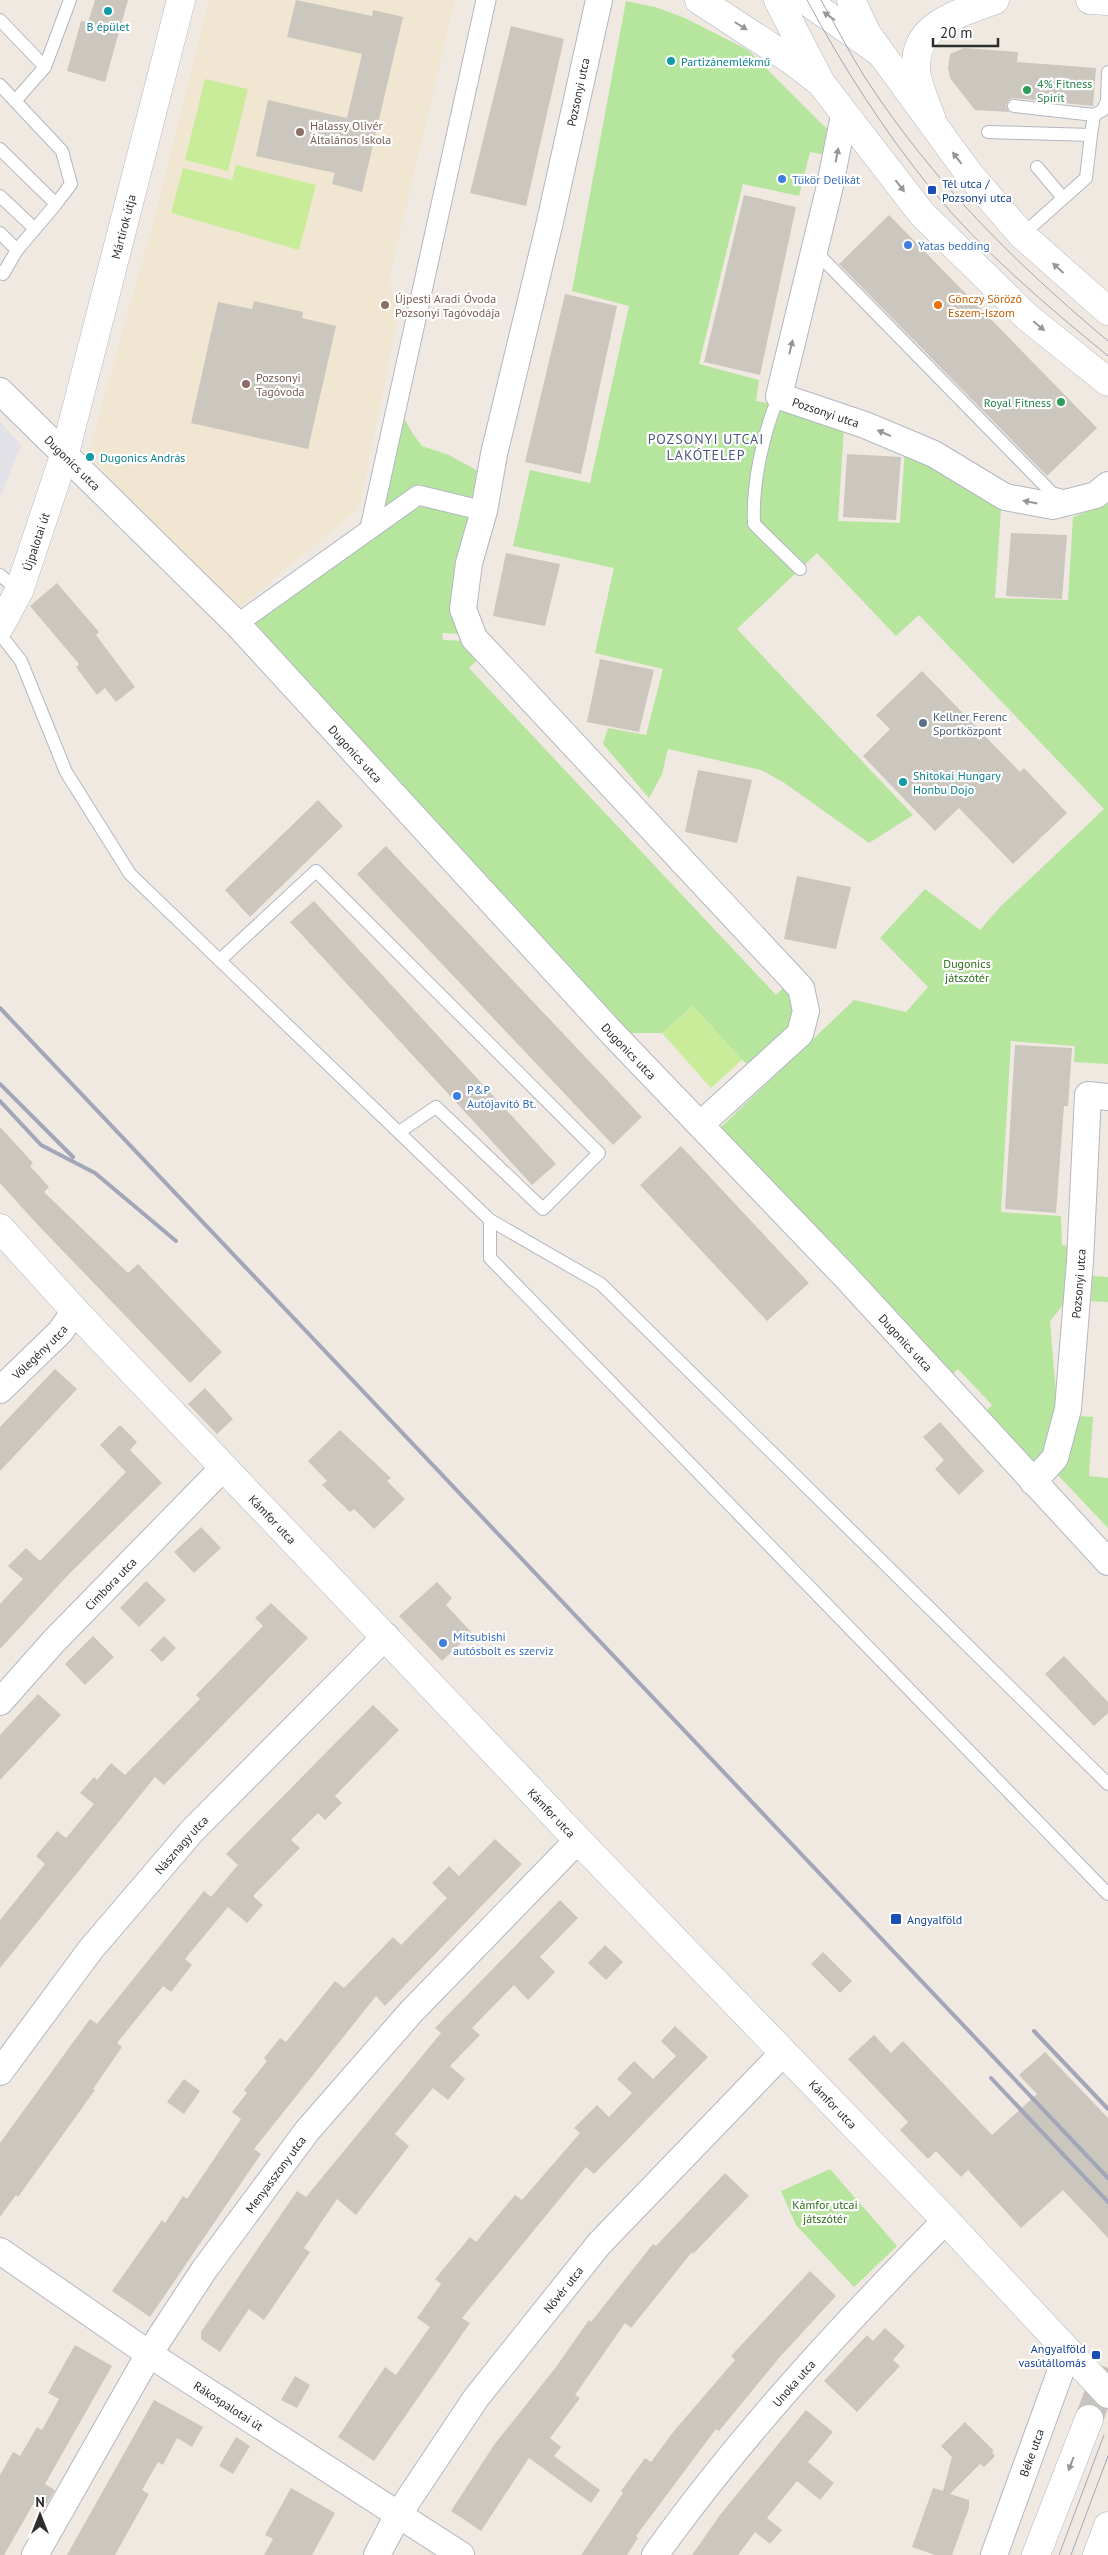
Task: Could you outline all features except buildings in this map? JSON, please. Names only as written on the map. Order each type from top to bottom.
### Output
[{"type":"street","name":"Mártírok útja","points":[[64,453],[181,0]]},
{"type":"street","points":[[370,528],[486,0]]},
{"type":"street","name":"Pozsonyi utca","points":[[599,0],[549,226],[494,454],[484,511],[469,563],[463,609],[474,638],[801,988],[806,1011],[800,1034],[701,1124]]},
{"type":"street","points":[[699,0],[791,60],[821,83]]},
{"type":"street","points":[[778,0],[821,83],[922,214],[1027,317],[1108,382]]},
{"type":"street","points":[[805,0],[881,53]]},
{"type":"street","points":[[851,0],[868,34],[934,128],[1022,236],[1102,301]]},
{"type":"street","points":[[934,128],[917,77],[916,53],[922,37],[941,21],[995,0]]},
{"type":"street","points":[[1090,0],[1108,1]]},
{"type":"street","name":"Pozsonyi utca","points":[[844,115],[815,251],[779,396],[865,424],[934,454],[1005,497],[1053,506],[1096,495],[1108,486]]},
{"type":"street","name":"Dugonics utca","points":[[0,391],[237,624],[612,1033],[852,1283],[1108,1562]]},
{"type":"street","name":"Újpalotai út","points":[[0,626],[9,583],[64,453]]},
{"type":"street","points":[[237,624],[418,495],[484,511]]},
{"type":"street","name":"Pozsonyi utca","points":[[1033,1482],[1055,1458],[1068,1409],[1080,1261],[1088,1095],[1108,1097]]},
{"type":"street","name":"Kámfor utca","points":[[0,1228],[74,1311],[386,1636],[578,1840],[784,2052],[815,2078],[945,2221],[1108,2394]]},
{"type":"street","name":"Vőlegény utca","points":[[0,1390],[60,1332],[74,1311]]},
{"type":"street","name":"Cimbora utca","points":[[0,1702],[54,1641],[224,1467]]},
{"type":"street","name":"Násznagy utca","points":[[0,2072],[91,1949],[192,1831],[386,1636]]},
{"type":"street","name":"Menyasszony utca","points":[[35,2555],[149,2354],[204,2270],[307,2131],[411,2012],[578,1840]]},
{"type":"street","name":"Nővér utca","points":[[377,2555],[398,2515],[476,2398],[599,2244],[784,2052]]},
{"type":"street","name":"Unoka utca","points":[[655,2555],[689,2508],[792,2384],[945,2221]]},
{"type":"street","name":"Rákospalotai út","points":[[0,2251],[149,2354],[461,2555]]},
{"type":"street","name":"Béke utca","points":[[994,2555],[1068,2351]]},
{"type":"street","points":[[1036,2555],[1089,2418]]},
{"type":"street","points":[[1097,2555],[1108,2526]]},
{"type":"lane","points":[[15,101],[45,67],[70,0]]},
{"type":"lane","points":[[0,20],[45,67]]},
{"type":"lane","points":[[1014,106],[1094,115],[1103,110],[1107,101],[1108,72]]},
{"type":"lane","points":[[0,85],[62,150],[71,184],[18,250],[3,274],[0,272]]},
{"type":"lane","points":[[1022,236],[1086,178],[1094,115]]},
{"type":"lane","points":[[988,132],[1091,135]]},
{"type":"lane","points":[[0,149],[56,204]]},
{"type":"lane","points":[[1037,167],[1064,198]]},
{"type":"lane","points":[[0,196],[35,229]]},
{"type":"lane","points":[[0,233],[18,250]]},
{"type":"lane","points":[[815,251],[1052,493],[1077,500]]},
{"type":"lane","points":[[779,396],[769,418],[753,504],[754,524],[800,569]]},
{"type":"lane","points":[[0,634],[21,661],[66,772],[130,874],[220,959],[316,1055],[490,1220],[601,1284],[1108,1784]]},
{"type":"lane","points":[[220,959],[316,871],[599,1153],[543,1210],[436,1107],[399,1132]]},
{"type":"lane","points":[[490,1220],[490,1258],[1108,1894]]},
{"type":"shaded area","points":[[209,0],[455,0],[389,279],[399,313],[359,508],[234,612],[88,455],[153,224]]},
{"type":"shaded area","points":[[0,422],[21,445],[0,497]]},
{"type":"green space","name":"Dugonics játszótér","points":[[626,1],[655,7],[685,18],[748,50],[831,133],[826,155],[810,152],[799,196],[743,184],[699,364],[759,380],[756,401],[801,410],[844,427],[838,521],[900,523],[905,447],[1001,508],[995,598],[1068,600],[1073,517],[1108,503],[1108,1064],[1074,1062],[1075,1046],[1011,1041],[1001,1212],[1061,1216],[1062,1245],[1070,1246],[1067,1300],[1050,1321],[1057,1407],[1053,1449],[1032,1468],[981,1416],[992,1405],[958,1369],[946,1380],[718,1130],[854,1000],[906,1012],[928,987],[880,938],[925,889],[980,930],[1000,907],[1104,809],[919,615],[896,636],[817,553],[737,629],[913,815],[869,843],[783,782],[761,770],[668,749],[662,774],[649,798],[603,744],[608,728],[646,735],[663,669],[595,653],[614,568],[513,546],[530,470],[590,483],[629,306],[572,291]]},
{"type":"green space","points":[[205,79],[248,89],[228,171],[185,160]]},
{"type":"green space","points":[[236,165],[316,185],[299,250],[171,213],[183,168],[232,180]]},
{"type":"green space","points":[[401,404],[404,418],[422,446],[449,455],[478,471],[460,634],[442,633],[443,640],[466,641],[478,659],[469,668],[776,995],[785,986],[795,1005],[792,1026],[750,1066],[742,1060],[693,1006],[662,1033],[612,1033],[240,628],[370,533]]},
{"type":"green space","points":[[693,1006],[742,1060],[711,1088],[662,1033]]},
{"type":"green space","points":[[1092,1276],[1108,1277],[1108,1302],[1091,1301]]},
{"type":"green space","points":[[1075,1416],[1093,1417],[1089,1476],[1108,1478],[1108,1528],[1055,1472]]},
{"type":"green space","name":"Kámfor utcai játszótér","points":[[830,2169],[897,2246],[854,2287],[796,2225],[781,2191]]},
{"type":"tunnel","points":[[1089,2419],[1108,2368]]},
{"type":"tram line","points":[[807,0],[865,98],[897,145],[932,190],[972,235],[994,256],[1108,356]]},
{"type":"tram line","points":[[821,0],[866,79],[919,153],[1008,251],[1108,341]]},
{"type":"tram line","points":[[1059,2555],[1104,2435]]},
{"type":"tram line","points":[[1071,2555],[1108,2456]]},
{"type":"railway","points":[[0,1008],[1108,2178]]},
{"type":"railway","points":[[0,1084],[73,1157]]},
{"type":"railway","points":[[0,1101],[41,1145],[95,1173],[176,1241]]},
{"type":"railway","points":[[1034,2031],[1108,2109]]},
{"type":"railway","points":[[991,2078],[1108,2202]]},
{"type":"place","name":"B épület","points":[[108,11]]},
{"type":"place","name":"Partizánemlékmű","points":[[671,61]]},
{"type":"place","name":"4% Fitness Spirit","points":[[1027,90]]},
{"type":"place","name":"Halassy Olivér Általános Iskola","points":[[300,132]]},
{"type":"place","name":"Tükör Delikát","points":[[782,179]]},
{"type":"place","name":"Tél utca / Pozsonyi utca","points":[[932,190]]},
{"type":"place","name":"Yatas bedding","points":[[908,245]]},
{"type":"place","name":"Újpesti Aradi Óvoda Pozsonyi Tagóvodája","points":[[385,305]]},
{"type":"place","name":"Gönczy Söröző Eszem-Iszom","points":[[938,305]]},
{"type":"place","name":"Pozsonyi Tagóvoda","points":[[246,384]]},
{"type":"place","name":"Royal Fitness","points":[[1061,402]]},
{"type":"place","name":"Dugonics András","points":[[90,457]]},
{"type":"place","name":"Kellner Ferenc Sportközpont","points":[[923,723]]},
{"type":"place","name":"Shitokai Hungary Honbu Dojo","points":[[903,782]]},
{"type":"place","name":"P&P Autójavító Bt.","points":[[457,1096]]},
{"type":"place","name":"Mitsubishi autósbolt es szerviz","points":[[443,1643]]},
{"type":"place","name":"Angyalföld","points":[[896,1919]]},
{"type":"place","name":"Angyalföld vasútállomás","points":[[1096,2355]]},
{"type":"district","name":"POZSONYI UTCAI LAKÓTELEP","points":[[706,448]]}]
